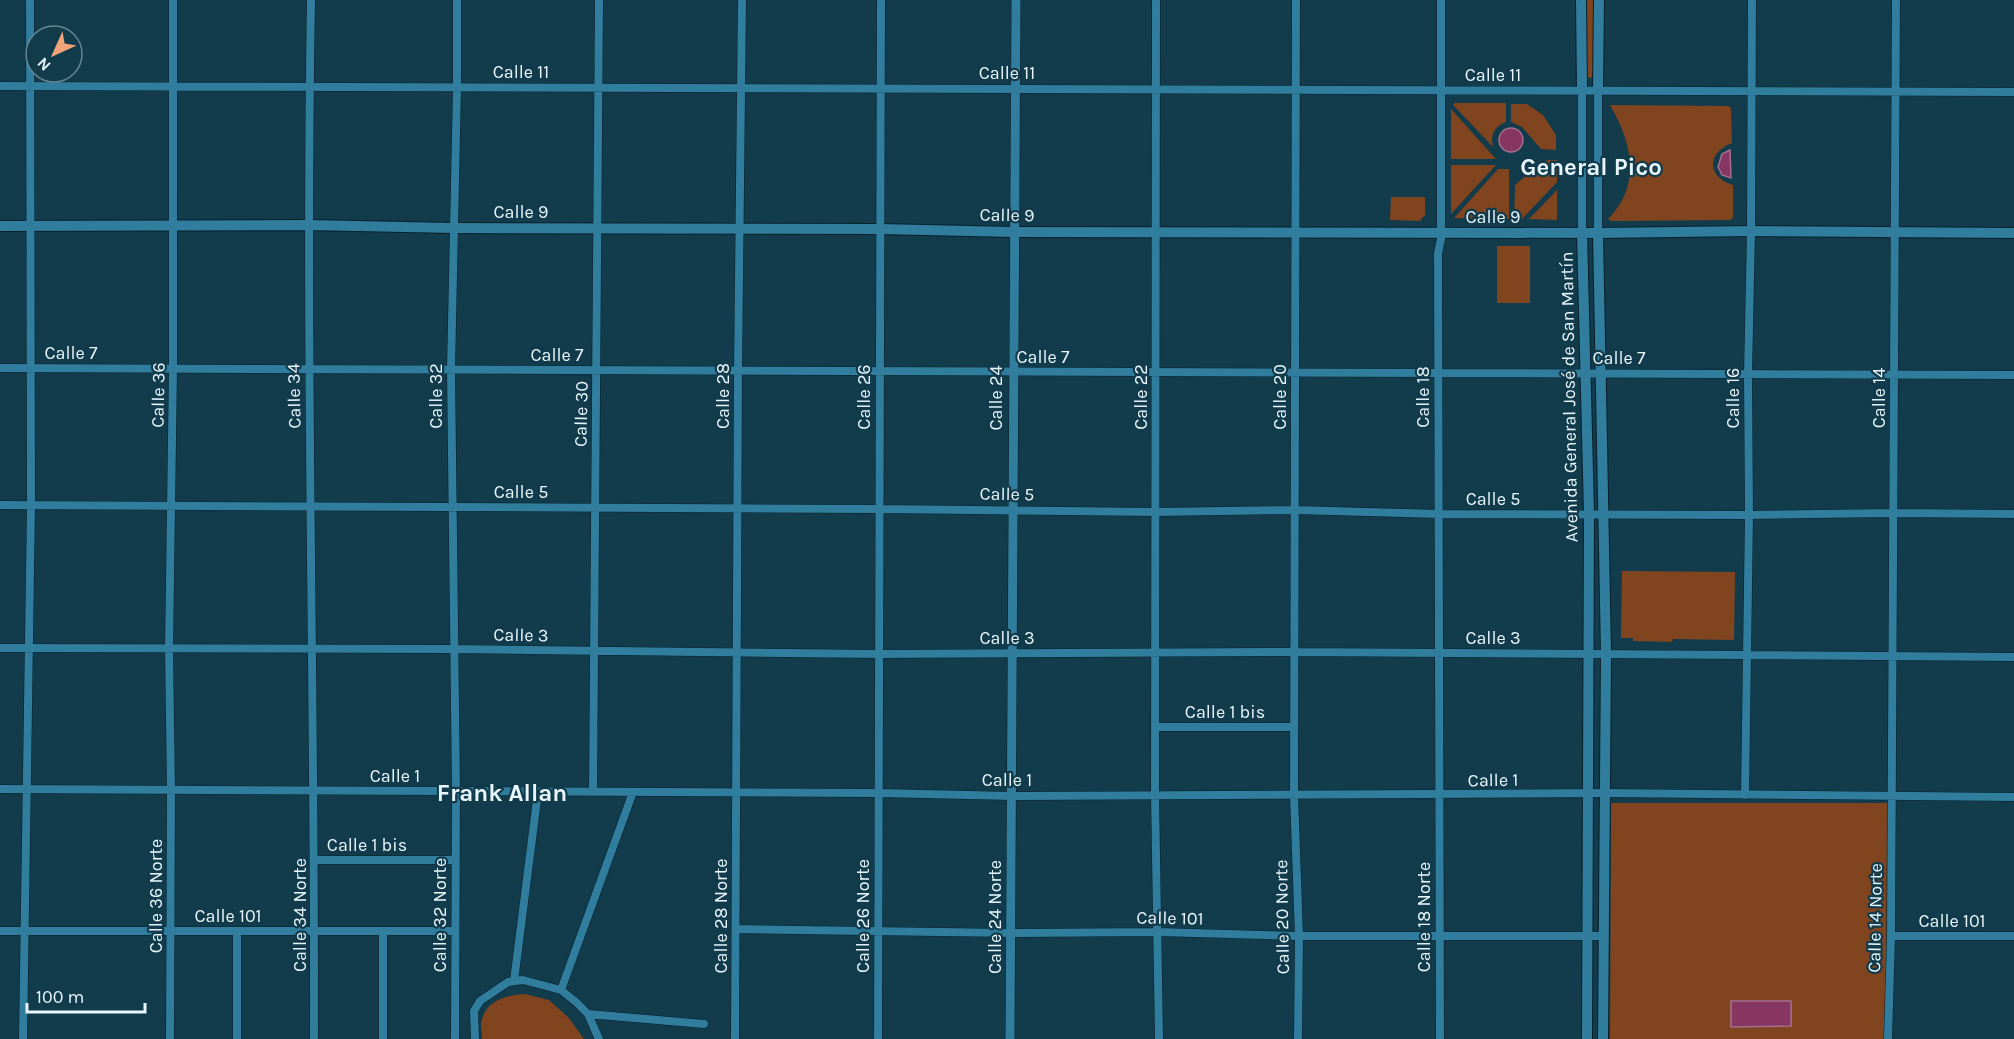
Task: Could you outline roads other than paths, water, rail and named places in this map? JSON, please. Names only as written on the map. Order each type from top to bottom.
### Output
[{"type":"main road","name":"Avenida General José de San Martín","points":[[1581,0],[1582,90]]},
{"type":"main road","name":"Avenida General José de San Martín","points":[[1598,90],[1599,0]]},
{"type":"main road","name":"Calle 9","points":[[0,226],[308,225],[1013,232],[2014,233]]},
{"type":"main road","name":"Avenida General José de San Martín","points":[[1582,233],[1588,514],[1587,1039]]},
{"type":"main road","name":"Avenida General José de San Martín","points":[[1598,233],[1606,654],[1603,1039]]},
{"type":"street","points":[[23,1039],[31,506],[30,0]]},
{"type":"street","name":"Calle 36","points":[[171,790],[169,649],[174,226],[173,0]]},
{"type":"street","name":"Calle 34","points":[[311,0],[308,369],[315,791]]},
{"type":"street","name":"Calle 32","points":[[456,792],[451,370],[457,0]]},
{"type":"street","name":"Calle 30","points":[[594,792],[593,650],[599,0]]},
{"type":"street","name":"Calle 28","points":[[737,793],[736,651],[742,0]]},
{"type":"street","name":"Calle 26","points":[[879,793],[881,0]]},
{"type":"street","name":"Calle 24","points":[[1012,796],[1013,232],[1016,0]]},
{"type":"street","name":"Calle 22","points":[[1156,0],[1155,794],[1158,1039]]},
{"type":"street","name":"Calle 20","points":[[1294,795],[1296,0]]},
{"type":"street","name":"Calle 18","points":[[1439,795],[1438,253],[1441,233],[1441,0]]},
{"type":"street","name":"Calle 16","points":[[1745,795],[1752,0]]},
{"type":"street","name":"Calle 14","points":[[1892,796],[1896,0]]},
{"type":"street","name":"Calle 11","points":[[0,86],[2014,92]]},
{"type":"street","name":"Avenida General José de San Martín","points":[[1582,90],[1582,233]]},
{"type":"street","name":"Avenida General José de San Martín","points":[[1598,90],[1598,233]]},
{"type":"street","name":"Calle 7","points":[[0,368],[2014,375]]},
{"type":"street","name":"Calle 5","points":[[0,506],[879,508],[1156,512],[1295,510],[1438,514],[2014,514]]},
{"type":"street","name":"Calle 3","points":[[0,648],[454,649],[878,654],[1294,652],[2014,657]]},
{"type":"street","name":"Calle 1 bis","points":[[1155,728],[1294,727]]},
{"type":"street","name":"Calle 1","points":[[0,789],[879,793],[1012,796],[1606,793],[2014,797]]},
{"type":"street","name":"Calle 36 Norte","points":[[170,1039],[171,790]]},
{"type":"street","name":"Calle 34 Norte","points":[[314,1039],[315,791]]},
{"type":"street","name":"Calle 32 Norte","points":[[455,1039],[456,792]]},
{"type":"street","points":[[513,981],[538,792]]},
{"type":"street","points":[[561,990],[633,792]]},
{"type":"street","name":"Calle 28 Norte","points":[[735,1039],[737,793]]},
{"type":"street","name":"Calle 26 Norte","points":[[878,1039],[879,793]]},
{"type":"street","name":"Calle 20 Norte","points":[[1294,795],[1299,936],[1298,1039]]},
{"type":"street","name":"Calle 18 Norte","points":[[1439,795],[1440,1039]]},
{"type":"street","name":"Calle 24 Norte","points":[[1010,1039],[1012,796]]},
{"type":"street","name":"Calle 14 Norte","points":[[1888,1039],[1892,796]]},
{"type":"street","name":"Calle 1 bis","points":[[315,860],[456,860]]},
{"type":"street","name":"Calle 101","points":[[736,929],[1011,933],[1158,932],[1299,936],[1603,936]]},
{"type":"street","name":"Calle 101","points":[[0,931],[455,932]]},
{"type":"street","points":[[237,931],[237,1039]]},
{"type":"street","points":[[383,931],[383,1039]]},
{"type":"street","name":"Calle 101","points":[[1891,936],[2014,936]]},
{"type":"street","points":[[475,1039],[474,1011],[480,1001],[508,982],[523,980],[561,990],[588,1014],[599,1039]]},
{"type":"street","points":[[588,1014],[704,1024]]},
{"type":"district","name":"General Pico","points":[[1591,167]]},
{"type":"district","name":"Frank Allan","points":[[502,793]]}]
